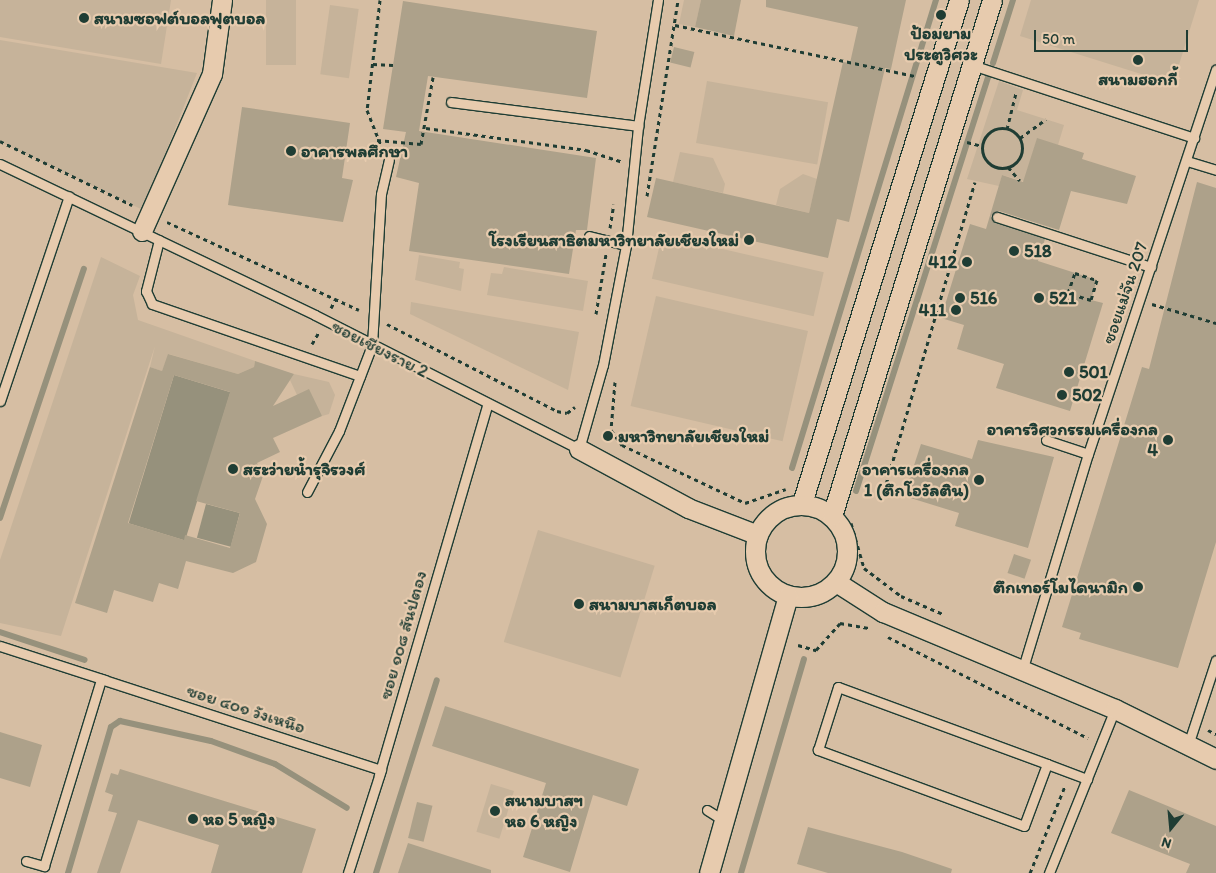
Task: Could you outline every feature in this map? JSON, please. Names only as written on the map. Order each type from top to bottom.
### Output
[{"type":"street","points":[[150,236],[149,213],[212,74],[222,0]]},
{"type":"street","points":[[802,503],[959,0]]},
{"type":"street","points":[[841,517],[802,503],[781,509],[758,535],[756,563],[763,576],[788,596],[812,596],[836,582],[847,559],[841,517],[992,0]]},
{"type":"street","name":"ซอยเชียงราย 2","points":[[579,449],[688,508],[758,535]]},
{"type":"street","points":[[836,582],[882,612],[1115,709],[1216,759]]},
{"type":"street","points":[[724,817],[788,596]]},
{"type":"lane","points":[[579,449],[599,383],[626,245],[638,126],[658,0]]},
{"type":"lane","points":[[972,65],[1194,138]]},
{"type":"lane","name":"ซอยแม่จัน 207","points":[[1022,671],[1088,454],[1187,162],[1216,70]]},
{"type":"lane","points":[[451,102],[638,126]]},
{"type":"lane","points":[[307,492],[360,376],[372,345],[381,194],[389,160]]},
{"type":"lane","points":[[1187,162],[1216,170]]},
{"type":"lane","name":"ซอยเชียงราย 2","points":[[0,164],[372,345],[487,405],[579,449]]},
{"type":"lane","points":[[0,401],[69,196]]},
{"type":"lane","points":[[997,218],[1151,267]]},
{"type":"lane","points":[[150,236],[146,290],[152,304],[360,376]]},
{"type":"lane","points":[[589,236],[626,245]]},
{"type":"lane","name":"ซอย ๑๐๘ สันป่ตอง","points":[[347,873],[381,770],[487,405]]},
{"type":"lane","points":[[1046,440],[1088,454]]},
{"type":"lane","name":"ซอย ๔๐๑ วังเหนึอ","points":[[0,646],[381,770]]},
{"type":"lane","points":[[1188,745],[1216,660]]},
{"type":"lane","points":[[26,861],[43,869],[101,679]]},
{"type":"lane","points":[[1047,764],[1024,826],[818,750],[838,687],[1047,764],[1087,779]]},
{"type":"lane","points":[[1048,873],[1115,709]]},
{"type":"lane","points":[[707,810],[724,817],[708,873]]},
{"type":"path","points":[[380,0],[367,110],[377,140],[389,160]]},
{"type":"path","points":[[647,198],[678,0]]},
{"type":"path","points":[[675,25],[908,75]]},
{"type":"path","points":[[373,64],[393,65]]},
{"type":"path","points":[[377,140],[421,144],[426,128],[434,77]]},
{"type":"path","points":[[1007,129],[1019,80]]},
{"type":"path","points":[[1020,138],[1046,119]]},
{"type":"path","points":[[619,172],[626,125]]},
{"type":"path","points":[[426,128],[586,150],[620,162]]},
{"type":"path","points":[[1007,129],[1020,138],[1021,156],[1007,166],[998,168],[986,160],[982,146],[987,134],[1007,129]]},
{"type":"path","points":[[959,148],[962,140]]},
{"type":"path","points":[[0,141],[149,213],[374,317],[557,412],[567,413],[580,399]]},
{"type":"path","points":[[974,144],[982,146]]},
{"type":"path","points":[[1007,166],[1020,181]]},
{"type":"path","points":[[884,490],[975,182]]},
{"type":"path","points":[[595,317],[614,201]]},
{"type":"path","points":[[1074,273],[1097,280],[1091,300],[1068,293],[1074,273]]},
{"type":"path","points":[[1140,300],[1216,323]]},
{"type":"path","points":[[617,370],[611,430],[622,445],[745,504]]},
{"type":"path","points":[[841,517],[864,568],[901,596],[947,615]]},
{"type":"path","points":[[798,645],[816,650],[840,623],[875,631]]},
{"type":"path","points":[[884,635],[1101,744]]},
{"type":"path","points":[[1030,873],[1071,773],[1088,738]]},
{"type":"shaded area","name":"มหาวิทยาลัยเชียงใหม่","points":[[0,0],[1216,0],[1216,873],[0,873]]},
{"type":"shaded area","name":"สนามซอฟต์บอลฟุตบอล","points":[[0,0],[171,0],[161,64],[0,37]]},
{"type":"shaded area","points":[[266,0],[296,0],[296,65],[266,65]]},
{"type":"shaded area","points":[[684,0],[701,0],[695,27],[679,24]]},
{"type":"shaded area","name":"สนามฮอกกี้","points":[[1031,0],[1199,0],[1173,84],[1020,36]]},
{"type":"shaded area","points":[[330,5],[359,9],[349,78],[320,74]]},
{"type":"shaded area","points":[[0,40],[197,73],[143,210],[0,142]]},
{"type":"shaded area","points":[[707,81],[828,102],[817,164],[696,143]]},
{"type":"shaded area","points":[[999,81],[1023,90],[1017,110],[1064,125],[1058,145],[1037,139],[1024,181],[1002,175],[999,186],[967,179]]},
{"type":"shaded area","points":[[680,152],[713,158],[725,184],[723,193],[673,182]]},
{"type":"shaded area","points":[[803,174],[817,179],[809,213],[776,205],[780,189]]},
{"type":"shaded area","points":[[662,235],[824,272],[814,316],[652,279]]},
{"type":"shaded area","points":[[419,255],[460,262],[459,268],[464,269],[461,291],[415,280]]},
{"type":"shaded area","points":[[101,257],[140,276],[133,295],[138,320],[255,361],[254,367],[238,374],[169,354],[162,371],[150,367],[155,346],[61,636],[0,623],[0,560]]},
{"type":"shaded area","points":[[504,267],[588,281],[583,311],[487,295],[491,273],[502,274]]},
{"type":"shaded area","points":[[656,296],[808,331],[783,441],[631,406]]},
{"type":"shaded area","points":[[411,302],[579,332],[568,390],[410,314]]},
{"type":"shaded area","points":[[294,374],[329,382],[335,395],[329,414],[322,416],[297,395],[290,380]]},
{"type":"shaded area","points":[[174,375],[230,392],[185,540],[129,523]]},
{"type":"shaded area","points":[[206,504],[240,513],[231,547],[197,538]]},
{"type":"shaded area","name":"สนามบาสเก็ตบอล","points":[[538,530],[655,566],[620,678],[504,642]]},
{"type":"shaded area","name":"สนามบาสฯ หอ 6 หญิง","points":[[491,784],[514,791],[499,839],[476,832]]},
{"type":"building","points":[[701,0],[741,0],[734,36],[695,27]]},
{"type":"building","points":[[766,0],[906,0],[891,69],[885,68],[849,222],[837,219],[828,258],[647,217],[656,178],[809,213],[843,62],[850,63],[858,27],[766,7]]},
{"type":"building","points":[[403,1],[597,31],[587,98],[428,76],[419,131],[596,158],[587,230],[576,230],[569,274],[409,251],[419,183],[396,177],[406,132],[383,129]]},
{"type":"building","points":[[674,47],[694,52],[691,68],[670,63]]},
{"type":"building","name":"อาคารพลศึกษา","points":[[242,107],[350,123],[342,178],[353,180],[343,222],[228,205]]},
{"type":"building","points":[[1037,138],[1084,153],[1082,159],[1136,176],[1127,204],[1071,191],[1059,230],[999,211],[991,216],[995,223],[1045,239],[1038,261],[1097,280],[1091,300],[1103,303],[1070,411],[996,388],[1004,364],[957,349],[964,325],[941,318],[970,224],[986,229],[1002,175],[1023,182]]},
{"type":"building","points":[[1197,182],[1216,188],[1216,542],[1178,668],[1079,639],[1081,633],[1062,627],[1142,367],[1149,369]]},
{"type":"building","name":"สระว่ายน้ำรุจิรวงศ์","points":[[168,354],[238,374],[254,367],[255,361],[294,374],[273,406],[309,389],[322,416],[273,438],[280,452],[257,463],[263,476],[255,499],[267,524],[256,562],[233,573],[186,561],[178,589],[159,583],[153,602],[114,590],[107,613],[75,603],[150,367],[162,371]],"holes":[[[174,375],[230,392],[196,501],[240,513],[230,548],[185,535],[184,540],[128,523]]]},
{"type":"building","name":"อาคารเครื่องกล 1 (ตึกโอวัลติน)","points":[[978,440],[1054,457],[1028,548],[955,526],[959,513],[904,496],[921,444],[972,459]]},
{"type":"building","points":[[1014,554],[1031,560],[1025,579],[1007,573]]},
{"type":"building","points":[[445,706],[639,769],[627,806],[593,795],[570,872],[523,857],[546,783],[432,746]]},
{"type":"building","points":[[0,732],[42,745],[30,787],[0,778]]},
{"type":"building","name":"หอ 5 หญิง","points":[[120,769],[316,829],[302,873],[211,873],[219,845],[138,820],[120,873],[97,873],[117,813],[108,811],[113,795],[105,792],[111,773],[118,775]]},
{"type":"building","points":[[1129,790],[1216,826],[1216,873],[1186,873],[1190,864],[1111,833]]},
{"type":"building","points":[[417,802],[433,806],[424,842],[408,838]]},
{"type":"building","points":[[808,827],[902,852],[952,869],[951,873],[828,873],[797,864]]},
{"type":"building","points":[[408,843],[491,870],[491,873],[398,873]]},
{"type":"waterway","points":[[792,468],[936,0]]},
{"type":"waterway","points":[[993,63],[1013,0]]},
{"type":"waterway","points":[[856,491],[989,75]]},
{"type":"waterway","points":[[0,518],[84,269]]},
{"type":"waterway","points":[[0,632],[85,660]]},
{"type":"waterway","points":[[741,873],[804,659]]},
{"type":"waterway","points":[[376,873],[437,680]]},
{"type":"waterway","points":[[68,873],[111,727],[120,721],[211,741],[275,764],[347,808]]},
{"type":"place","name":"ป้อมยาม ประตูวิศวะ","points":[[941,15]]},
{"type":"place","name":"สนามซอฟต์บอลฟุตบอล","points":[[84,18]]},
{"type":"place","name":"สนามฮอกกี้","points":[[1138,60]]},
{"type":"place","name":"อาคารพลศึกษา","points":[[291,151]]},
{"type":"place","name":"โรงเรียนสาธิตมหาวิทยาลัยเชียงใหม่","points":[[749,240]]},
{"type":"place","name":"518","points":[[1014,251]]},
{"type":"place","name":"412","points":[[967,262]]},
{"type":"place","name":"516","points":[[960,298]]},
{"type":"place","name":"521","points":[[1039,298]]},
{"type":"place","name":"411","points":[[956,310]]},
{"type":"place","name":"501","points":[[1069,372]]},
{"type":"place","name":"502","points":[[1062,395]]},
{"type":"place","name":"มหาวิทยาลัยเชียงใหม่","points":[[608,436]]},
{"type":"place","name":"อาคารวิศวกรรมเครื่องกล 4","points":[[1168,440]]},
{"type":"place","name":"สระว่ายน้ำรุจิรวงศ์","points":[[233,469]]},
{"type":"place","name":"อาคารเครื่องกล 1 (ตึกโอวัลติน)","points":[[979,480]]},
{"type":"place","name":"ตึกเทอร์โมไดนามิก","points":[[1138,587]]},
{"type":"place","name":"สนามบาสเก็ตบอล","points":[[579,604]]},
{"type":"place","name":"สนามบาสฯ หอ 6 หญิง","points":[[495,811]]},
{"type":"place","name":"หอ 5 หญิง","points":[[193,819]]}]
